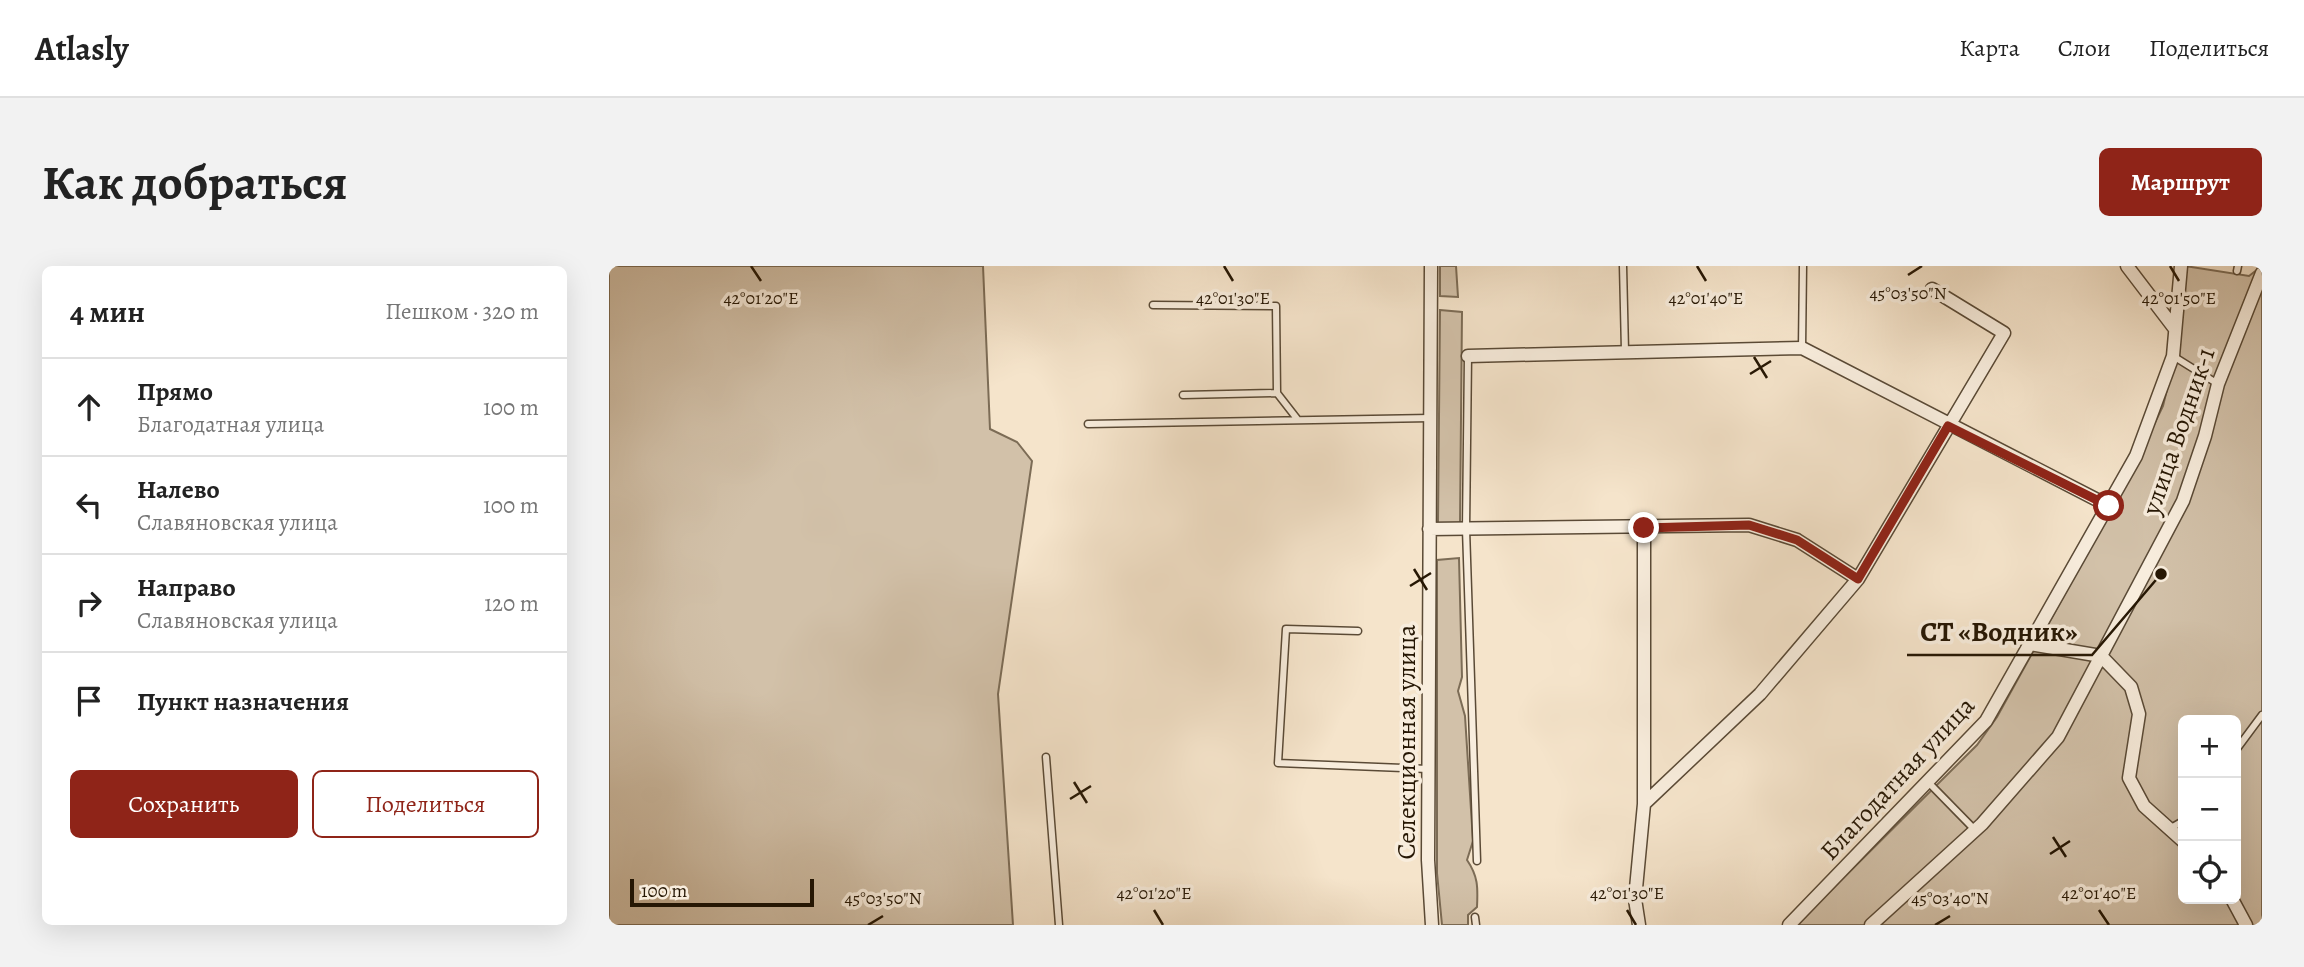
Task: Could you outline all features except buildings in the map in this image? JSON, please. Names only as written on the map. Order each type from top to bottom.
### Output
[{"type":"street","name":"Селекционная улица","points":[[1431,266],[1428,860],[1432,925]]},
{"type":"street","points":[[2127,266],[2175,330]]},
{"type":"street","name":"Благодатная улица","points":[[1790,925],[1986,721],[2136,456],[2173,356],[2181,266]]},
{"type":"street","name":"улица Водник-1","points":[[1871,925],[1975,830],[2058,737],[2183,501],[2205,436],[2218,384],[2262,273]]},
{"type":"street","points":[[1644,804],[1760,694],[1858,579],[2004,333],[1931,289]]},
{"type":"street","points":[[2155,302],[2165,303],[2179,292]]},
{"type":"street","points":[[1468,356],[1802,348],[1948,426],[2109,506]]},
{"type":"street","points":[[1429,529],[1749,525],[1797,540],[1858,579]]},
{"type":"street","points":[[1639,925],[1635,900],[1644,804],[1644,528]]},
{"type":"street","points":[[2029,644],[2101,656],[2131,687],[2139,714],[2129,778],[2144,806],[2178,835]]},
{"type":"street","points":[[2235,904],[2246,925]]},
{"type":"lane","points":[[1623,266],[1625,351]]},
{"type":"lane","points":[[1802,348],[1803,266]]},
{"type":"lane","points":[[1153,305],[1276,306],[1277,393],[1298,420]]},
{"type":"lane","points":[[1468,356],[1466,529],[1477,861]]},
{"type":"lane","points":[[2173,356],[2218,384]]},
{"type":"lane","points":[[1182,395],[1277,393]]},
{"type":"lane","points":[[1088,424],[1431,418]]},
{"type":"lane","points":[[1358,631],[1286,628],[1278,763],[1428,769]]},
{"type":"lane","points":[[2241,743],[2262,715]]},
{"type":"lane","points":[[1046,757],[1059,925]]},
{"type":"lane","points":[[1928,782],[1975,830]]},
{"type":"lane","points":[[2172,828],[2178,824]]},
{"type":"shaded area","points":[[609,266],[983,266],[990,429],[1017,442],[1032,461],[998,694],[1013,925],[609,925]]},
{"type":"shaded area","points":[[1440,266],[1456,266],[1458,297],[1440,296]]},
{"type":"shaded area","points":[[2185,266],[2249,276],[2262,266],[2262,925],[1796,925],[1977,745],[1997,717],[2127,481],[2163,406],[2176,353]]},
{"type":"shaded area","points":[[1440,310],[1462,312],[1460,524],[1438,523]]},
{"type":"shaded area","points":[[1459,558],[1462,677],[1458,691],[1465,716],[1473,841],[1467,860],[1477,882],[1477,907],[1468,915],[1468,925],[1442,925],[1437,873],[1437,560]]},
{"type":"place","name":"СТ «Водник»","points":[[2161,574]]},
{"type":"route","points":[[1644,528],[1749,525],[1797,540],[1858,579],[1948,426],[2109,506]]}]
